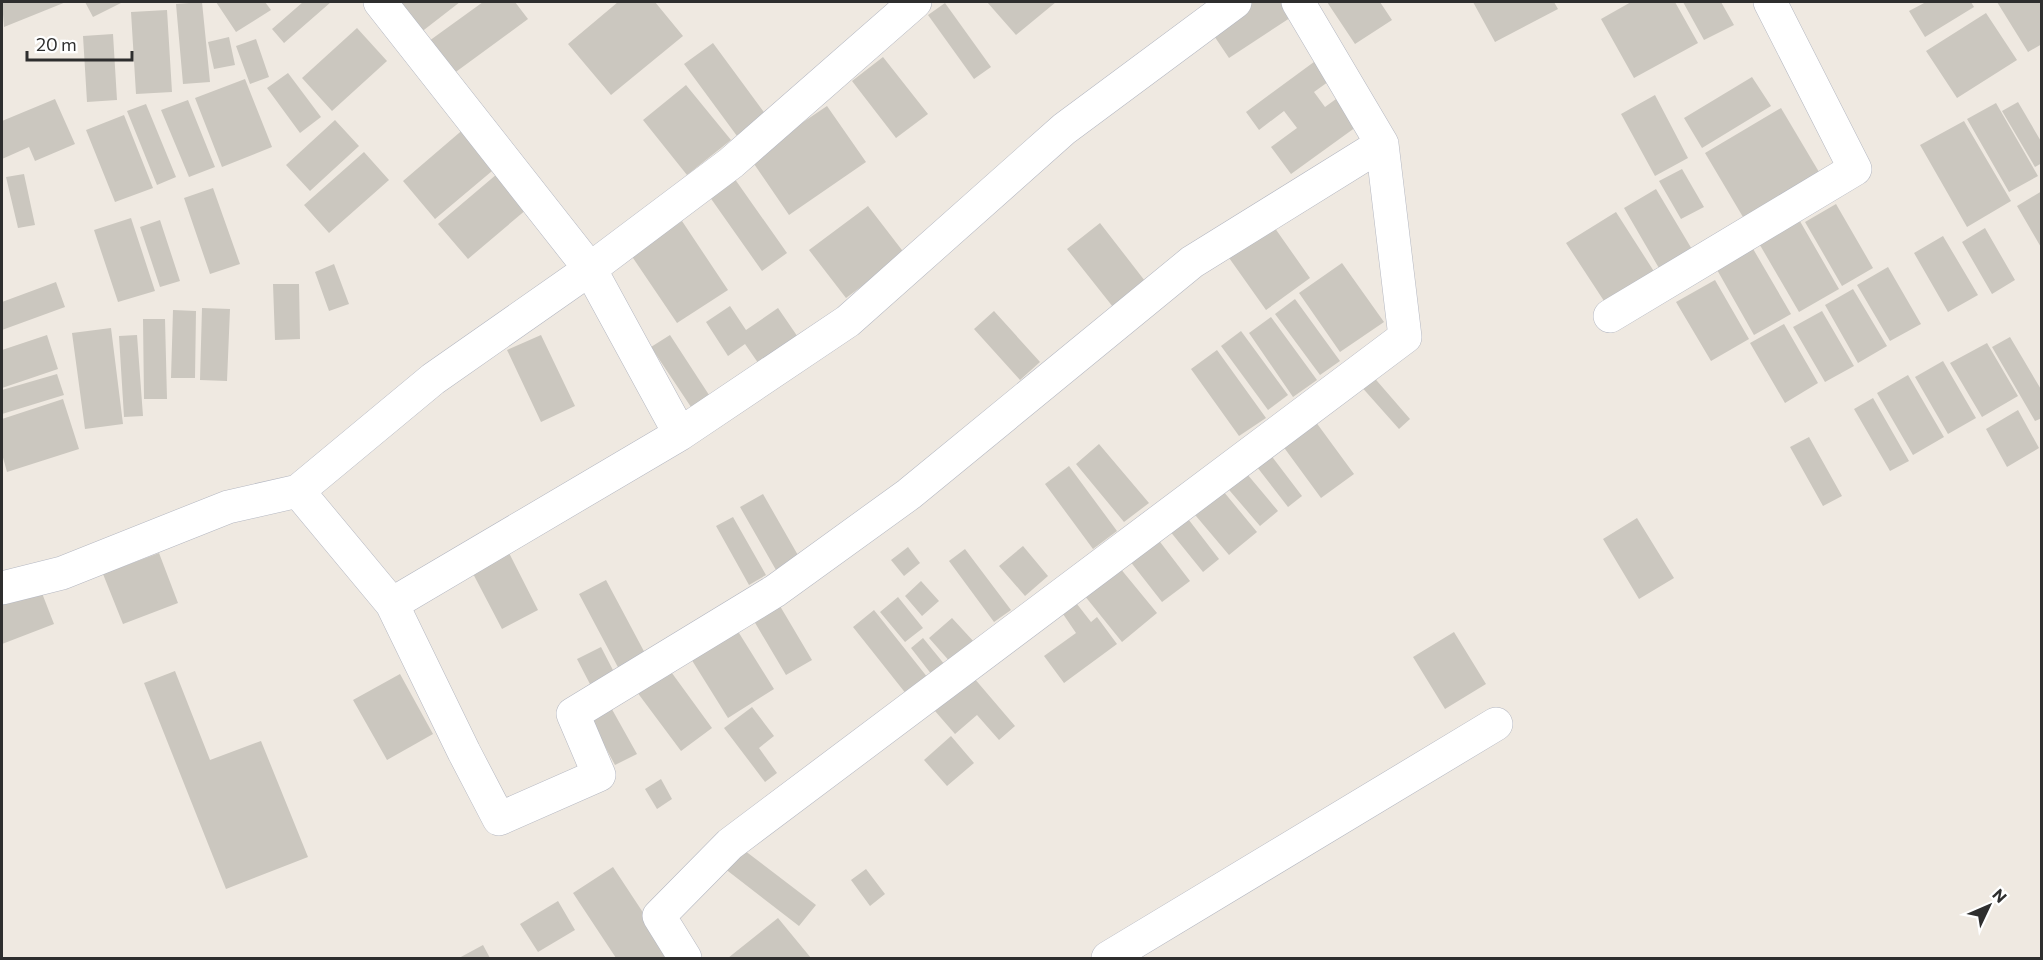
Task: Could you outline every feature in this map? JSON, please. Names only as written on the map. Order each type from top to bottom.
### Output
[{"type":"street","points":[[380,2],[590,269],[680,434]]},
{"type":"street","points":[[2,588],[62,573],[228,507],[298,491],[433,379],[590,269],[730,163],[915,2]]},
{"type":"street","points":[[392,604],[680,434],[848,321],[1064,129],[1235,2]]},
{"type":"street","points":[[685,958],[659,916],[730,844],[1405,337],[1382,144],[1298,2]]},
{"type":"street","points":[[1610,316],[1855,169],[1770,2]]},
{"type":"street","points":[[298,491],[392,604],[499,819],[599,775],[573,714],[775,591],[909,494],[1192,262],[1382,144]]},
{"type":"street","points":[[1108,958],[1496,724]]},
{"type":"building","points":[[2,2],[66,2],[4,27]]},
{"type":"building","points":[[85,2],[123,2],[93,17]]},
{"type":"building","points":[[202,2],[210,82],[183,84],[176,4]]},
{"type":"building","points":[[216,2],[265,2],[271,10],[236,32]]},
{"type":"building","points":[[303,2],[331,2],[284,43],[272,29]]},
{"type":"building","points":[[396,2],[460,2],[420,33]]},
{"type":"building","points":[[483,2],[515,2],[528,19],[453,74],[429,41]]},
{"type":"building","points":[[618,2],[655,2],[683,36],[611,95],[568,44]]},
{"type":"building","points":[[987,2],[1056,2],[1016,35]]},
{"type":"building","points":[[1234,2],[1287,2],[1296,14],[1229,58],[1204,21]]},
{"type":"building","points":[[1327,2],[1380,2],[1392,20],[1355,44]]},
{"type":"building","points":[[1473,2],[1554,2],[1558,9],[1495,42]]},
{"type":"building","points":[[1631,2],[1675,2],[1698,43],[1634,78],[1601,19]]},
{"type":"building","points":[[1683,2],[1721,2],[1734,25],[1704,40]]},
{"type":"building","points":[[1926,2],[1971,2],[1974,7],[1925,37],[1909,11]]},
{"type":"building","points":[[1997,2],[2042,2],[2042,44],[2028,52]]},
{"type":"building","points":[[945,3],[991,67],[974,79],[928,15]]},
{"type":"building","points":[[167,10],[172,92],[136,94],[131,12]]},
{"type":"building","points":[[1986,13],[2017,60],[1957,98],[1926,51]]},
{"type":"building","points":[[357,28],[387,61],[332,111],[302,78]]},
{"type":"building","points":[[113,34],[117,100],[87,102],[83,36]]},
{"type":"building","points":[[229,37],[235,65],[214,69],[208,42]]},
{"type":"building","points":[[256,39],[269,77],[250,84],[236,46]]},
{"type":"building","points":[[713,43],[766,115],[737,136],[684,64]]},
{"type":"building","points":[[883,57],[928,114],[896,138],[852,81]]},
{"type":"building","points":[[1318,59],[1332,79],[1314,92],[1325,107],[1336,99],[1356,127],[1291,174],[1271,147],[1297,128],[1284,111],[1259,130],[1246,112]]},
{"type":"building","points":[[288,73],[321,117],[300,133],[267,88]]},
{"type":"building","points":[[1752,77],[1771,106],[1702,148],[1684,118]]},
{"type":"building","points":[[245,79],[272,147],[222,167],[195,98]]},
{"type":"building","points":[[686,85],[731,140],[687,175],[643,120]]},
{"type":"building","points":[[1655,95],[1688,158],[1655,176],[1621,114]]},
{"type":"building","points":[[55,99],[75,144],[35,161],[29,147],[2,159],[2,121]]},
{"type":"building","points":[[188,100],[215,167],[189,177],[161,110]]},
{"type":"building","points":[[2018,102],[2042,143],[2042,163],[2035,167],[2002,111]]},
{"type":"building","points":[[1996,103],[2038,176],[2009,192],[1967,119]]},
{"type":"building","points":[[146,104],[176,177],[157,185],[127,111]]},
{"type":"building","points":[[827,106],[866,162],[789,215],[750,158]]},
{"type":"building","points":[[1781,108],[1819,172],[1743,217],[1705,153]]},
{"type":"building","points":[[124,115],[153,188],[115,202],[86,130]]},
{"type":"building","points":[[335,120],[359,146],[310,191],[286,165]]},
{"type":"building","points":[[1964,121],[2011,201],[1967,227],[1920,145]]},
{"type":"building","points":[[466,127],[498,166],[435,219],[403,181]]},
{"type":"building","points":[[364,152],[389,180],[329,233],[304,205]]},
{"type":"building","points":[[1682,169],[1704,207],[1681,219],[1659,181]]},
{"type":"building","points":[[24,174],[35,225],[18,228],[6,177]]},
{"type":"building","points":[[497,174],[527,209],[468,259],[438,224]]},
{"type":"building","points":[[732,175],[787,253],[762,271],[707,193]]},
{"type":"building","points":[[213,188],[240,264],[210,274],[184,198]]},
{"type":"building","points":[[1656,189],[1696,256],[1663,275],[1624,208]]},
{"type":"building","points":[[2042,191],[2042,249],[2017,206]]},
{"type":"building","points":[[1836,204],[1873,268],[1842,286],[1805,222]]},
{"type":"building","points":[[868,206],[905,254],[846,298],[809,250]]},
{"type":"building","points":[[1616,212],[1655,273],[1606,304],[1566,243]]},
{"type":"building","points":[[1797,216],[1839,289],[1799,312],[1757,240]]},
{"type":"building","points":[[131,218],[155,291],[118,302],[94,230]]},
{"type":"building","points":[[160,220],[180,281],[160,287],[140,227]]},
{"type":"building","points":[[682,221],[728,290],[677,323],[631,255]]},
{"type":"building","points":[[1100,223],[1145,281],[1113,307],[1067,249]]},
{"type":"building","points":[[1272,224],[1310,278],[1266,310],[1227,255]]},
{"type":"building","points":[[1985,228],[2015,280],[1992,294],[1962,242]]},
{"type":"building","points":[[1943,236],[1978,295],[1948,312],[1914,253]]},
{"type":"building","points":[[1752,247],[1791,314],[1754,335],[1716,268]]},
{"type":"building","points":[[1342,263],[1384,322],[1340,352],[1299,293]]},
{"type":"building","points":[[334,264],[349,304],[329,311],[315,272]]},
{"type":"building","points":[[1888,267],[1921,324],[1890,341],[1857,285]]},
{"type":"building","points":[[1715,280],[1749,339],[1711,361],[1676,302]]},
{"type":"building","points":[[56,282],[65,307],[2,330],[2,302]]},
{"type":"building","points":[[273,284],[299,284],[300,339],[275,340]]},
{"type":"building","points":[[1853,289],[1887,346],[1858,363],[1825,305]]},
{"type":"building","points":[[1295,299],[1340,361],[1320,375],[1275,314]]},
{"type":"building","points":[[730,306],[746,330],[778,308],[802,343],[763,370],[745,344],[728,356],[706,322]]},
{"type":"building","points":[[202,308],[230,309],[227,381],[200,380]]},
{"type":"building","points":[[173,310],[196,311],[195,378],[171,378]]},
{"type":"building","points":[[994,311],[1040,362],[1020,380],[974,329]]},
{"type":"building","points":[[1822,311],[1854,366],[1825,382],[1793,327]]},
{"type":"building","points":[[1271,317],[1317,380],[1293,397],[1249,333]]},
{"type":"building","points":[[143,319],[165,319],[167,399],[144,399]]},
{"type":"building","points":[[1784,324],[1818,383],[1785,403],[1750,343]]},
{"type":"building","points":[[111,328],[123,424],[85,429],[72,333]]},
{"type":"building","points":[[1241,331],[1288,395],[1268,410],[1221,346]]},
{"type":"building","points":[[47,335],[58,369],[2,388],[2,350]]},
{"type":"building","points":[[137,335],[143,416],[124,417],[119,336]]},
{"type":"building","points":[[541,335],[575,406],[541,422],[507,350]]},
{"type":"building","points":[[670,335],[711,398],[693,410],[651,347]]},
{"type":"building","points":[[2010,337],[2042,391],[2042,418],[2035,421],[1992,347]]},
{"type":"building","points":[[1987,343],[2018,396],[1982,417],[1950,363]]},
{"type":"building","points":[[1217,350],[1266,418],[1239,436],[1191,369]]},
{"type":"building","points":[[1943,361],[1976,418],[1948,434],[1915,377]]},
{"type":"building","points":[[57,374],[64,395],[2,414],[2,390]]},
{"type":"building","points":[[1371,374],[1410,419],[1399,429],[1359,384]]},
{"type":"building","points":[[1908,375],[1944,437],[1913,455],[1877,393]]},
{"type":"building","points":[[1873,398],[1909,461],[1890,471],[1854,409]]},
{"type":"building","points":[[63,399],[79,449],[7,472],[2,454],[2,419]]},
{"type":"building","points":[[2018,410],[2039,448],[2007,467],[1986,429]]},
{"type":"building","points":[[1310,414],[1354,474],[1321,498],[1277,438]]},
{"type":"building","points":[[1809,437],[1842,496],[1823,506],[1790,447]]},
{"type":"building","points":[[1099,444],[1149,503],[1124,522],[1076,464]]},
{"type":"building","points":[[1264,446],[1302,496],[1288,507],[1250,458]]},
{"type":"building","points":[[1069,466],[1117,531],[1093,549],[1045,484]]},
{"type":"building","points":[[1242,468],[1278,511],[1260,526],[1224,484]]},
{"type":"building","points":[[1214,480],[1257,532],[1229,555],[1185,503]]},
{"type":"building","points":[[763,494],[799,557],[776,570],[740,507]]},
{"type":"building","points":[[1182,511],[1219,559],[1203,572],[1165,525]]},
{"type":"building","points":[[733,517],[766,575],[749,585],[716,526]]},
{"type":"building","points":[[1637,518],[1674,578],[1639,599],[1603,539]]},
{"type":"building","points":[[1154,534],[1190,581],[1162,602],[1126,556]]},
{"type":"building","points":[[1023,546],[1048,576],[1025,596],[999,566]]},
{"type":"building","points":[[506,547],[538,610],[502,629],[469,566]]},
{"type":"building","points":[[908,547],[920,563],[904,576],[891,560]]},
{"type":"building","points":[[965,549],[1011,610],[994,622],[949,561]]},
{"type":"building","points":[[159,553],[178,603],[123,624],[103,574]]},
{"type":"building","points":[[1115,562],[1157,613],[1122,642],[1080,590]]},
{"type":"building","points":[[606,580],[647,657],[620,671],[579,594]]},
{"type":"building","points":[[921,581],[939,601],[922,616],[905,596]]},
{"type":"building","points":[[40,588],[54,624],[2,644],[2,603]]},
{"type":"building","points":[[898,597],[923,628],[905,642],[880,612]]},
{"type":"building","points":[[1077,604],[1091,622],[1097,617],[1117,644],[1064,683],[1044,656],[1076,633],[1063,614]]},
{"type":"building","points":[[780,606],[812,660],[786,675],[754,621]]},
{"type":"building","points":[[874,610],[928,678],[907,695],[853,627]]},
{"type":"building","points":[[952,618],[975,643],[952,664],[929,638]]},
{"type":"building","points":[[734,625],[774,689],[728,718],[688,654]]},
{"type":"building","points":[[1454,632],[1486,684],[1445,709],[1413,657]]},
{"type":"building","points":[[923,638],[945,665],[932,675],[911,648]]},
{"type":"building","points":[[601,647],[615,674],[591,686],[577,659]]},
{"type":"building","points":[[669,669],[712,728],[681,751],[637,692]]},
{"type":"building","points":[[175,671],[210,760],[261,741],[308,857],[226,889],[144,683]]},
{"type":"building","points":[[400,674],[433,734],[387,760],[353,700]]},
{"type":"building","points":[[974,678],[1015,726],[999,740],[977,715],[955,734],[935,711]]},
{"type":"building","points":[[609,704],[637,754],[615,765],[588,715]]},
{"type":"building","points":[[752,707],[774,736],[759,748],[777,773],[765,782],[724,728]]},
{"type":"building","points":[[951,736],[974,763],[947,786],[924,760]]},
{"type":"building","points":[[661,779],[672,799],[657,809],[645,789]]},
{"type":"building","points":[[740,847],[816,905],[799,926],[724,868]]},
{"type":"building","points":[[613,867],[673,958],[616,958],[573,893]]},
{"type":"building","points":[[866,869],[885,894],[870,906],[851,880]]},
{"type":"building","points":[[558,901],[575,930],[538,952],[520,924]]},
{"type":"building","points":[[778,918],[811,958],[728,958]]},
{"type":"building","points":[[483,945],[490,958],[459,958]]}]
